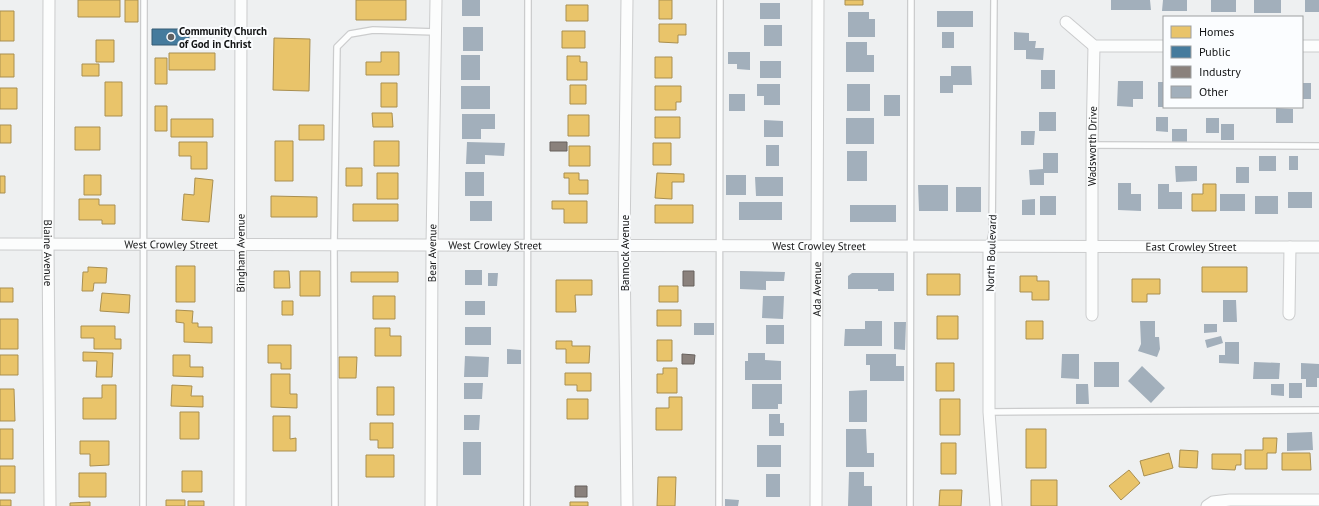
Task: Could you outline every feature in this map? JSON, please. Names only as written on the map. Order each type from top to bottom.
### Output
[{"type":"street","name":"Blaine Avenue","points":[[50,0],[48,244],[50,506]]},
{"type":"street","name":"Bingham Avenue","points":[[240,506],[241,0]]},
{"type":"street","name":"Bear Avenue","points":[[431,506],[432,245],[436,0]]},
{"type":"street","name":"Bannock Avenue","points":[[627,0],[624,246],[627,506]]},
{"type":"street","name":"Ada Avenue","points":[[816,506],[818,0]]},
{"type":"street","points":[[1066,22],[1094,46],[1163,46]]},
{"type":"street","name":"Wadsworth Drive","points":[[1092,246],[1094,46]]},
{"type":"street","points":[[1303,46],[1319,46]]},
{"type":"street","name":"West Crowley Street","points":[[0,244],[989,247]]},
{"type":"street","points":[[1092,246],[1092,315]]},
{"type":"street","name":"East Crowley Street","points":[[989,247],[1319,247]]},
{"type":"street","name":"North Boulevard","points":[[989,247],[989,412],[996,506]]},
{"type":"street","points":[[1289,314],[1290,247]]},
{"type":"street","points":[[1207,506],[1213,502],[1230,500],[1305,503],[1319,500]]},
{"type":"lane","points":[[143,506],[144,0]]},
{"type":"lane","points":[[527,506],[528,0]]},
{"type":"lane","points":[[719,506],[720,0]]},
{"type":"lane","points":[[910,506],[911,0]]},
{"type":"lane","name":"North Boulevard","points":[[989,247],[992,234],[994,0]]},
{"type":"lane","points":[[335,506],[334,245],[337,47],[350,34],[373,30],[436,32]]},
{"type":"lane","points":[[1092,145],[1319,146]]},
{"type":"lane","points":[[989,412],[1319,410]]},
{"type":"building: Homes","points":[[78,0],[120,0],[120,17],[78,17]]},
{"type":"building: Homes","points":[[125,0],[138,0],[138,22],[125,22]]},
{"type":"building: Homes","points":[[356,0],[406,0],[406,20],[356,20]]},
{"type":"building: Homes","points":[[659,0],[672,0],[672,19],[659,19]]},
{"type":"building: Homes","points":[[845,0],[863,0],[863,5],[845,5]]},
{"type":"building: Homes","points":[[566,5],[588,5],[588,21],[566,21]]},
{"type":"building: Homes","points":[[0,11],[14,11],[14,41],[0,41]]},
{"type":"building: Homes","points":[[659,24],[686,24],[686,35],[678,35],[678,43],[659,42]]},
{"type":"building: Homes","points":[[562,31],[585,31],[585,48],[562,48]]},
{"type":"building: Homes","points":[[274,38],[310,39],[309,91],[273,90]]},
{"type":"building: Homes","points":[[96,40],[114,40],[114,62],[96,62]]},
{"type":"building: Homes","points":[[381,52],[399,52],[399,75],[366,75],[366,62],[381,62]]},
{"type":"building: Homes","points":[[169,53],[215,53],[215,70],[169,70]]},
{"type":"building: Homes","points":[[0,54],[14,54],[14,77],[0,77]]},
{"type":"building: Homes","points":[[567,56],[580,56],[580,62],[587,62],[587,80],[567,80]]},
{"type":"building: Homes","points":[[655,57],[672,57],[672,78],[655,78]]},
{"type":"building: Homes","points":[[155,58],[167,58],[167,84],[155,84]]},
{"type":"building: Homes","points":[[82,64],[99,64],[99,76],[82,76]]},
{"type":"building: Homes","points":[[105,82],[122,82],[122,116],[105,116]]},
{"type":"building: Homes","points":[[381,83],[397,83],[397,107],[381,107]]},
{"type":"building: Homes","points":[[570,85],[586,85],[586,104],[570,104]]},
{"type":"building: Homes","points":[[655,86],[681,86],[681,102],[676,102],[676,110],[655,110]]},
{"type":"building: Homes","points":[[0,88],[17,88],[17,109],[0,109]]},
{"type":"building: Homes","points":[[155,106],[167,106],[167,131],[155,131]]},
{"type":"building: Homes","points":[[372,113],[392,113],[393,127],[373,127]]},
{"type":"building: Homes","points":[[568,115],[589,115],[589,136],[568,136]]},
{"type":"building: Homes","points":[[655,117],[680,117],[680,138],[655,138]]},
{"type":"building: Homes","points":[[171,119],[213,119],[213,137],[171,137]]},
{"type":"building: Homes","points":[[0,125],[11,125],[11,143],[0,143]]},
{"type":"building: Homes","points":[[299,125],[324,125],[324,140],[299,140]]},
{"type":"building: Homes","points":[[75,127],[100,127],[100,150],[75,150]]},
{"type":"building: Homes","points":[[275,141],[293,141],[293,181],[275,181]]},
{"type":"building: Homes","points":[[374,141],[399,141],[399,166],[374,166]]},
{"type":"building: Homes","points":[[179,142],[207,142],[207,169],[191,169],[191,156],[179,156]]},
{"type":"building: Homes","points":[[653,143],[671,143],[671,165],[653,165]]},
{"type":"building: Homes","points":[[569,146],[590,146],[590,166],[569,166]]},
{"type":"building: Homes","points":[[346,168],[362,168],[362,186],[346,186]]},
{"type":"building: Homes","points":[[377,173],[398,173],[398,199],[377,199]]},
{"type":"building: Homes","points":[[564,173],[579,173],[579,180],[588,180],[588,194],[569,194],[569,178],[564,178]]},
{"type":"building: Homes","points":[[657,173],[684,174],[684,182],[672,182],[672,199],[655,198]]},
{"type":"building: Homes","points":[[84,175],[101,175],[101,195],[84,195]]},
{"type":"building: Homes","points":[[0,176],[5,176],[5,193],[0,193]]},
{"type":"building: Homes","points":[[195,178],[213,180],[209,222],[182,220],[184,194],[194,195]]},
{"type":"building: Homes","points":[[1203,184],[1216,184],[1216,211],[1192,211],[1192,194],[1203,194]]},
{"type":"building: Homes","points":[[271,196],[317,197],[317,217],[271,217]]},
{"type":"building: Homes","points":[[79,199],[99,199],[99,205],[115,205],[115,224],[102,224],[102,220],[79,220]]},
{"type":"building: Homes","points":[[552,201],[587,201],[587,223],[564,223],[564,209],[552,209]]},
{"type":"building: Homes","points":[[353,204],[398,204],[398,221],[353,221]]},
{"type":"building: Homes","points":[[655,205],[693,205],[693,223],[655,223]]},
{"type":"building: Homes","points":[[176,266],[195,266],[195,302],[176,302]]},
{"type":"building: Homes","points":[[88,267],[107,268],[106,283],[94,283],[93,291],[82,291],[83,272],[88,272]]},
{"type":"building: Homes","points":[[1202,267],[1247,267],[1247,292],[1202,292]]},
{"type":"building: Homes","points":[[274,271],[289,271],[290,288],[274,288]]},
{"type":"building: Homes","points":[[300,271],[320,271],[320,296],[300,296]]},
{"type":"building: Homes","points":[[351,272],[398,272],[398,282],[351,282]]},
{"type":"building: Homes","points":[[927,274],[960,274],[960,295],[927,295]]},
{"type":"building: Homes","points":[[1020,276],[1037,276],[1037,281],[1049,281],[1049,300],[1032,300],[1032,292],[1020,292]]},
{"type":"building: Homes","points":[[1132,279],[1160,279],[1160,294],[1147,294],[1147,302],[1132,302]]},
{"type":"building: Homes","points":[[556,280],[592,280],[592,295],[575,295],[576,312],[556,312]]},
{"type":"building: Homes","points":[[659,286],[678,286],[678,302],[659,302]]},
{"type":"building: Homes","points":[[0,288],[13,288],[13,302],[0,302]]},
{"type":"building: Homes","points":[[102,293],[130,295],[129,313],[100,311]]},
{"type":"building: Homes","points":[[373,296],[395,296],[395,319],[373,319]]},
{"type":"building: Homes","points":[[282,301],[293,301],[293,315],[282,315]]},
{"type":"building: Homes","points":[[176,310],[193,311],[192,323],[198,323],[198,327],[212,327],[212,343],[184,342],[184,323],[176,322]]},
{"type":"building: Homes","points":[[657,310],[681,310],[681,326],[657,326]]},
{"type":"building: Homes","points":[[937,316],[958,316],[958,339],[937,339]]},
{"type":"building: Homes","points":[[0,319],[18,319],[18,349],[0,349]]},
{"type":"building: Homes","points":[[1026,321],[1043,321],[1043,339],[1026,339]]},
{"type":"building: Homes","points":[[81,326],[115,326],[115,339],[121,339],[121,349],[94,349],[94,338],[81,338]]},
{"type":"building: Homes","points":[[375,328],[390,328],[390,336],[401,336],[401,356],[375,356]]},
{"type":"building: Homes","points":[[657,340],[672,340],[672,361],[657,361]]},
{"type":"building: Homes","points":[[556,341],[572,341],[572,346],[590,346],[589,363],[566,363],[566,349],[556,349]]},
{"type":"building: Homes","points":[[268,345],[291,345],[291,369],[281,369],[281,363],[268,363]]},
{"type":"building: Homes","points":[[83,352],[113,353],[112,377],[96,377],[97,361],[83,361]]},
{"type":"building: Homes","points":[[0,355],[18,355],[18,375],[0,375]]},
{"type":"building: Homes","points":[[173,355],[190,355],[190,367],[203,367],[203,377],[173,376]]},
{"type":"building: Homes","points":[[339,357],[357,357],[356,378],[339,378]]},
{"type":"building: Homes","points":[[936,363],[954,363],[954,391],[936,391]]},
{"type":"building: Homes","points":[[663,368],[677,368],[677,393],[657,393],[657,374],[663,374]]},
{"type":"building: Homes","points":[[565,373],[591,373],[591,391],[577,391],[577,385],[565,385]]},
{"type":"building: Homes","points":[[271,374],[290,374],[290,394],[297,394],[297,408],[271,407]]},
{"type":"building: Homes","points":[[102,385],[116,385],[116,419],[83,419],[83,398],[102,398]]},
{"type":"building: Homes","points":[[172,385],[192,386],[191,396],[203,396],[203,407],[171,406]]},
{"type":"building: Homes","points":[[377,387],[394,387],[394,415],[377,415]]},
{"type":"building: Homes","points":[[0,389],[14,389],[15,421],[0,421]]},
{"type":"building: Homes","points":[[669,397],[682,397],[682,430],[656,430],[656,408],[669,408]]},
{"type":"building: Homes","points":[[567,399],[588,399],[588,419],[567,419]]},
{"type":"building: Homes","points":[[940,399],[960,399],[960,435],[940,435]]},
{"type":"building: Homes","points":[[180,412],[199,412],[199,439],[180,439]]},
{"type":"building: Homes","points":[[273,416],[290,416],[290,439],[296,438],[296,451],[273,451]]},
{"type":"building: Homes","points":[[370,423],[393,423],[393,448],[378,448],[378,440],[370,440]]},
{"type":"building: Homes","points":[[0,429],[13,429],[13,459],[0,459]]},
{"type":"building: Homes","points":[[1026,429],[1046,429],[1046,468],[1026,468]]},
{"type":"building: Homes","points":[[1263,438],[1277,438],[1276,453],[1267,453],[1267,469],[1245,469],[1245,450],[1263,450]]},
{"type":"building: Homes","points":[[80,441],[109,441],[109,465],[90,466],[90,454],[80,454]]},
{"type":"building: Homes","points":[[941,443],[956,443],[956,474],[941,474]]},
{"type":"building: Homes","points":[[1180,450],[1198,451],[1197,468],[1179,467]]},
{"type":"building: Homes","points":[[1169,453],[1173,468],[1144,476],[1140,461]]},
{"type":"building: Homes","points":[[1282,453],[1310,453],[1311,470],[1282,470]]},
{"type":"building: Homes","points":[[1212,454],[1241,454],[1241,465],[1236,465],[1235,470],[1212,469]]},
{"type":"building: Homes","points":[[366,455],[394,455],[394,477],[366,477]]},
{"type":"building: Homes","points":[[0,466],[15,466],[15,493],[0,493]]},
{"type":"building: Homes","points":[[1129,470],[1140,483],[1121,500],[1109,486]]},
{"type":"building: Homes","points":[[182,471],[202,471],[202,492],[182,492]]},
{"type":"building: Homes","points":[[79,473],[106,473],[106,497],[79,497]]},
{"type":"building: Homes","points":[[658,477],[676,477],[675,506],[657,506]]},
{"type":"building: Homes","points":[[1031,480],[1057,480],[1057,506],[1031,506]]},
{"type":"building: Homes","points":[[940,490],[962,490],[961,506],[939,506]]},
{"type":"building: Homes","points":[[0,500],[11,500],[11,506],[0,506]]},
{"type":"building: Homes","points":[[166,500],[185,500],[185,506],[166,506]]},
{"type":"building: Homes","points":[[188,501],[204,501],[204,506],[188,506]]},
{"type":"building: Homes","points":[[90,502],[90,506],[70,506],[70,503]]},
{"type":"building: Homes","points":[[570,502],[588,502],[588,506],[570,506]]},
{"type":"building: Public","name":"Community Church of God in Christ","points":[[152,29],[189,29],[189,45],[152,45]]},
{"type":"building: Industry","points":[[550,142],[567,142],[567,151],[550,151]]},
{"type":"building: Industry","points":[[683,271],[694,271],[694,286],[683,286]]},
{"type":"building: Industry","points":[[682,354],[695,355],[694,364],[682,364]]},
{"type":"building: Industry","points":[[575,486],[587,486],[587,497],[575,497]]},
{"type":"building: Other","points":[[462,0],[480,0],[480,16],[462,16]]},
{"type":"building: Other","points":[[1111,0],[1150,0],[1151,10],[1111,10]]},
{"type":"building: Other","points":[[1163,0],[1187,0],[1187,11],[1162,11]]},
{"type":"building: Other","points":[[1211,0],[1236,0],[1236,12],[1211,12]]},
{"type":"building: Other","points":[[1254,0],[1281,0],[1281,13],[1254,13]]},
{"type":"building: Other","points":[[1305,0],[1319,0],[1319,12],[1305,12]]},
{"type":"building: Other","points":[[760,3],[780,3],[780,19],[760,19]]},
{"type":"building: Other","points":[[937,11],[973,11],[973,27],[937,27]]},
{"type":"building: Other","points":[[848,12],[869,12],[869,19],[875,19],[875,37],[848,37]]},
{"type":"building: Other","points":[[764,25],[782,25],[782,46],[764,46]]},
{"type":"building: Other","points":[[463,27],[483,27],[483,51],[463,51]]},
{"type":"building: Other","points":[[942,32],[954,32],[954,48],[942,48]]},
{"type":"building: Other","points":[[1014,32],[1029,33],[1029,41],[1036,41],[1035,48],[1044,48],[1043,60],[1026,59],[1026,50],[1014,50]]},
{"type":"building: Other","points":[[846,42],[867,42],[867,55],[874,55],[874,72],[846,72]]},
{"type":"building: Other","points":[[728,52],[750,52],[750,70],[737,69],[737,64],[728,64]]},
{"type":"building: Other","points":[[461,55],[480,55],[480,80],[461,80]]},
{"type":"building: Other","points":[[760,61],[781,61],[781,78],[760,78]]},
{"type":"building: Other","points":[[951,66],[971,66],[972,85],[953,85],[953,93],[940,93],[940,76],[951,76]]},
{"type":"building: Other","points":[[1041,70],[1055,70],[1055,89],[1041,89]]},
{"type":"building: Other","points":[[1118,81],[1143,81],[1143,99],[1133,99],[1133,107],[1117,106]]},
{"type":"building: Other","points":[[1158,82],[1163,82],[1163,107],[1158,107]]},
{"type":"building: Other","points":[[1303,83],[1311,83],[1311,99],[1303,99]]},
{"type":"building: Other","points":[[757,84],[780,84],[780,105],[764,105],[764,96],[757,96]]},
{"type":"building: Other","points":[[847,84],[870,84],[870,111],[847,111]]},
{"type":"building: Other","points":[[461,86],[490,86],[490,109],[461,109]]},
{"type":"building: Other","points":[[729,94],[745,94],[745,111],[729,111]]},
{"type":"building: Other","points":[[884,95],[900,95],[900,116],[884,116]]},
{"type":"building: Other","points":[[1276,108],[1293,109],[1293,123],[1276,123]]},
{"type":"building: Other","points":[[1039,112],[1056,112],[1056,131],[1039,131]]},
{"type":"building: Other","points":[[462,114],[495,114],[495,129],[481,129],[481,139],[462,139]]},
{"type":"building: Other","points":[[1156,117],[1168,117],[1168,132],[1156,131]]},
{"type":"building: Other","points":[[846,118],[874,118],[874,144],[846,144]]},
{"type":"building: Other","points":[[1206,118],[1219,118],[1219,133],[1206,133]]},
{"type":"building: Other","points":[[764,120],[783,121],[783,137],[764,137]]},
{"type":"building: Other","points":[[1221,124],[1234,124],[1234,140],[1221,140]]},
{"type":"building: Other","points":[[1172,129],[1187,129],[1187,142],[1172,142]]},
{"type":"building: Other","points":[[1021,131],[1035,131],[1034,145],[1021,145]]},
{"type":"building: Other","points":[[467,142],[505,143],[504,156],[485,155],[485,164],[466,164]]},
{"type":"building: Other","points":[[766,145],[779,145],[779,166],[766,166]]},
{"type":"building: Other","points":[[847,151],[867,151],[867,181],[847,181]]},
{"type":"building: Other","points":[[1043,153],[1058,153],[1058,173],[1044,173],[1044,185],[1030,185],[1029,170],[1043,169]]},
{"type":"building: Other","points":[[1259,156],[1276,156],[1276,171],[1259,171]]},
{"type":"building: Other","points":[[1289,156],[1298,156],[1298,170],[1289,170]]},
{"type":"building: Other","points":[[1175,166],[1197,166],[1197,181],[1176,182]]},
{"type":"building: Other","points":[[1236,167],[1249,167],[1249,183],[1236,183]]},
{"type":"building: Other","points":[[465,172],[484,172],[484,196],[465,196]]},
{"type":"building: Other","points":[[726,175],[746,175],[746,195],[726,195]]},
{"type":"building: Other","points":[[755,177],[783,177],[783,196],[756,196]]},
{"type":"building: Other","points":[[1118,183],[1131,183],[1131,194],[1141,194],[1141,211],[1118,210]]},
{"type":"building: Other","points":[[1158,184],[1169,184],[1169,192],[1182,192],[1182,209],[1158,209]]},
{"type":"building: Other","points":[[918,185],[948,185],[948,211],[919,211]]},
{"type":"building: Other","points":[[956,187],[981,187],[981,212],[956,212]]},
{"type":"building: Other","points":[[1288,192],[1312,192],[1312,208],[1288,208]]},
{"type":"building: Other","points":[[1220,194],[1245,194],[1245,211],[1220,211]]},
{"type":"building: Other","points":[[1040,196],[1056,196],[1056,215],[1040,215]]},
{"type":"building: Other","points":[[1255,196],[1278,196],[1278,214],[1255,214]]},
{"type":"building: Other","points":[[1035,199],[1035,215],[1022,215],[1022,200]]},
{"type":"building: Other","points":[[470,201],[492,201],[492,221],[470,221]]},
{"type":"building: Other","points":[[739,202],[782,202],[782,220],[739,220]]},
{"type":"building: Other","points":[[850,205],[896,205],[896,222],[850,222]]},
{"type":"building: Other","points":[[465,270],[482,270],[482,285],[465,285]]},
{"type":"building: Other","points":[[740,271],[785,272],[784,281],[766,281],[766,290],[740,289]]},
{"type":"building: Other","points":[[488,273],[498,273],[497,286],[488,286]]},
{"type":"building: Other","points":[[852,273],[894,273],[894,291],[878,291],[878,289],[848,289],[848,276]]},
{"type":"building: Other","points":[[763,296],[784,296],[783,319],[762,318]]},
{"type":"building: Other","points":[[1223,300],[1236,300],[1237,322],[1223,322]]},
{"type":"building: Other","points":[[465,301],[485,301],[485,315],[465,315]]},
{"type":"building: Other","points":[[865,321],[882,321],[882,346],[844,346],[845,329],[865,329]]},
{"type":"building: Other","points":[[1140,321],[1155,321],[1155,337],[1159,337],[1160,349],[1157,357],[1138,351],[1141,344]]},
{"type":"building: Other","points":[[894,322],[906,322],[905,350],[894,349]]},
{"type":"building: Other","points":[[694,323],[714,323],[714,335],[694,335]]},
{"type":"building: Other","points":[[1204,324],[1217,324],[1217,332],[1204,333]]},
{"type":"building: Other","points":[[766,325],[784,325],[784,344],[766,344]]},
{"type":"building: Other","points":[[465,327],[491,327],[491,345],[465,345]]},
{"type":"building: Other","points":[[1221,336],[1223,343],[1207,348],[1205,340]]},
{"type":"building: Other","points":[[1225,342],[1239,342],[1239,364],[1219,363],[1219,355],[1225,355]]},
{"type":"building: Other","points":[[507,349],[521,350],[521,364],[507,364]]},
{"type":"building: Other","points":[[748,353],[765,353],[765,360],[781,361],[781,380],[745,380],[745,361],[748,361]]},
{"type":"building: Other","points":[[866,354],[896,354],[896,366],[904,366],[904,381],[870,381],[870,365],[866,365]]},
{"type":"building: Other","points":[[1062,354],[1079,354],[1079,379],[1061,378]]},
{"type":"building: Other","points":[[465,356],[489,357],[488,377],[464,377]]},
{"type":"building: Other","points":[[1094,362],[1119,362],[1119,387],[1094,387]]},
{"type":"building: Other","points":[[1254,362],[1280,363],[1279,379],[1253,379]]},
{"type":"building: Other","points":[[1301,363],[1319,364],[1319,378],[1317,378],[1317,387],[1306,387],[1306,379],[1301,379]]},
{"type":"building: Other","points":[[1142,366],[1165,388],[1151,403],[1128,381]]},
{"type":"building: Other","points":[[464,383],[483,383],[482,399],[464,399]]},
{"type":"building: Other","points":[[1289,383],[1302,383],[1302,398],[1289,398]]},
{"type":"building: Other","points":[[752,384],[782,384],[782,404],[778,404],[778,409],[752,409]]},
{"type":"building: Other","points":[[1076,384],[1088,384],[1089,404],[1076,404]]},
{"type":"building: Other","points":[[1271,384],[1284,384],[1284,396],[1271,395]]},
{"type":"building: Other","points":[[867,390],[867,422],[849,422],[849,391]]},
{"type":"building: Other","points":[[769,414],[780,414],[780,423],[784,423],[784,436],[769,436]]},
{"type":"building: Other","points":[[464,415],[480,415],[479,430],[464,430]]},
{"type":"building: Other","points":[[846,429],[866,429],[867,453],[874,453],[874,467],[846,467]]},
{"type":"building: Other","points":[[1312,432],[1313,450],[1287,451],[1287,433]]},
{"type":"building: Other","points":[[463,442],[481,442],[481,475],[463,475]]},
{"type":"building: Other","points":[[757,445],[781,445],[781,467],[757,467]]},
{"type":"building: Other","points":[[849,472],[864,472],[864,486],[872,486],[872,506],[848,506]]},
{"type":"building: Other","points":[[766,474],[780,474],[780,497],[766,497]]},
{"type":"building: Other","points":[[725,499],[739,500],[738,506],[725,506]]},
{"type":"place","name":"Community Church of God in Christ","points":[[171,37]]}]
